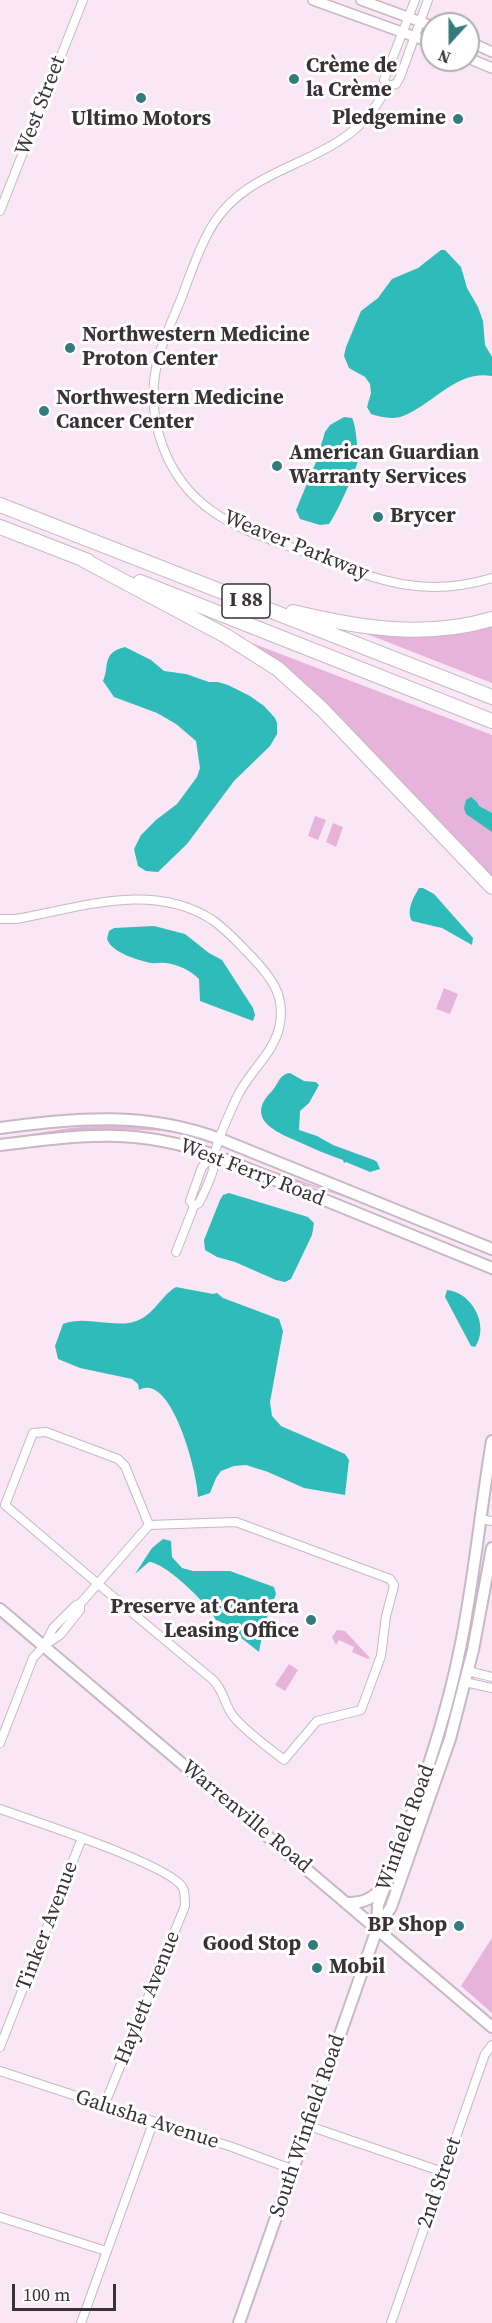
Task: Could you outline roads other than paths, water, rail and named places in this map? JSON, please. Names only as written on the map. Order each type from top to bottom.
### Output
[{"type":"highway","name":"I 88","points":[[0,505],[492,697]]},
{"type":"highway","name":"I 88","points":[[0,527],[492,721]]},
{"type":"highway","points":[[82,559],[226,636],[278,669],[322,709],[492,887]]},
{"type":"highway","points":[[240,598],[346,624],[392,630],[439,630],[492,619]]},
{"type":"main road","name":"West Ferry Road","points":[[0,1128],[66,1120],[111,1118],[172,1125],[220,1139],[492,1249]]},
{"type":"main road","name":"West Ferry Road","points":[[0,1145],[96,1135],[166,1140],[214,1155],[492,1268]]},
{"type":"main road","name":"Winfield Road","points":[[377,1929],[378,1905],[423,1783],[445,1712],[486,1520],[492,1441]]},
{"type":"main road","name":"Winfield Road","points":[[377,1929],[391,1908],[436,1784],[467,1677],[492,1548]]},
{"type":"main road","name":"Warrenville Road","points":[[0,1609],[492,2027]]},
{"type":"main road","points":[[348,1903],[369,1900],[387,1883]]},
{"type":"main road","name":"South Winfield Road","points":[[240,2323],[377,1929]]},
{"type":"street","name":"West Street","points":[[0,211],[83,0]]},
{"type":"street","points":[[313,0],[420,38]]},
{"type":"street","points":[[361,0],[420,21]]},
{"type":"street","name":"Weaver Parkway","points":[[387,86],[384,80],[415,0]]},
{"type":"street","name":"Weaver Parkway","points":[[420,21],[396,84],[387,86],[372,112],[349,135],[324,151],[257,181],[235,198],[215,220],[199,253],[158,359],[153,388],[155,420],[162,447],[181,480],[200,502],[234,524],[366,576],[399,585],[443,587],[492,578]]},
{"type":"street","points":[[0,919],[16,919],[120,900],[160,900],[185,906],[221,927],[260,966],[276,986],[281,1016],[274,1042],[243,1085],[214,1155],[213,1170],[199,1203],[194,1206],[176,1252]]},
{"type":"street","points":[[0,1743],[33,1658],[44,1646],[60,1635],[80,1610],[80,1604],[98,1583],[149,1525],[236,1522],[390,1579],[394,1585],[386,1616],[381,1656],[361,1710],[314,1723],[284,1760],[233,1716],[222,1691],[215,1682],[98,1583],[5,1505],[33,1433],[46,1432],[118,1459],[125,1466],[149,1525]]},
{"type":"street","points":[[467,1677],[492,1677]]},
{"type":"street","points":[[467,1677],[492,1688]]},
{"type":"street","points":[[0,1809],[82,1838]]},
{"type":"street","name":"Haylett Avenue","points":[[82,1838],[122,1852],[173,1877],[183,1888],[185,1906],[104,2106]]},
{"type":"street","name":"Tinker Avenue","points":[[0,2048],[82,1838]]},
{"type":"street","name":"2nd Street","points":[[391,2323],[485,2054],[492,2045]]},
{"type":"street","name":"Galusha Avenue","points":[[0,2071],[232,2147],[294,2170]]},
{"type":"street","points":[[81,2323],[153,2123]]},
{"type":"street","points":[[309,2126],[443,2172]]},
{"type":"street","points":[[0,2217],[106,2251]]},
{"type":"water","points":[[441,250],[445,250],[461,267],[467,288],[478,307],[483,321],[485,345],[492,357],[492,376],[467,378],[403,416],[391,418],[371,414],[367,407],[371,393],[370,384],[365,377],[349,368],[344,356],[361,311],[378,298],[392,279],[418,268]]},
{"type":"water","points":[[344,417],[352,418],[357,445],[358,460],[350,483],[329,524],[320,525],[300,519],[296,510],[316,462],[325,432],[330,425]]},
{"type":"water","points":[[125,647],[151,660],[164,671],[218,682],[250,696],[264,706],[277,723],[277,734],[270,746],[234,781],[187,844],[158,872],[146,871],[138,866],[134,849],[141,835],[177,804],[197,777],[200,768],[196,741],[176,724],[157,713],[114,697],[103,681],[109,656]]},
{"type":"water","points":[[471,797],[479,806],[492,813],[492,832],[466,814],[464,808],[466,800]]},
{"type":"water","points":[[419,888],[434,894],[473,938],[472,945],[442,928],[412,921],[410,909]]},
{"type":"water","points":[[154,926],[185,934],[222,960],[253,1008],[255,1015],[253,1021],[200,1001],[199,979],[187,970],[170,964],[151,963],[133,958],[114,948],[107,939],[109,931],[114,928]]},
{"type":"water","points":[[290,1073],[304,1081],[316,1082],[319,1085],[309,1103],[300,1111],[299,1130],[374,1160],[380,1169],[370,1172],[344,1163],[343,1160],[281,1134],[266,1123],[261,1109],[264,1101],[281,1078]]},
{"type":"water","points":[[229,1193],[308,1217],[314,1223],[312,1235],[291,1279],[285,1282],[276,1280],[205,1250],[204,1240],[220,1200],[223,1195]]},
{"type":"water","points":[[176,1287],[217,1293],[223,1298],[279,1319],[283,1331],[270,1402],[272,1416],[281,1426],[345,1454],[349,1460],[345,1495],[304,1488],[246,1465],[234,1466],[221,1471],[210,1493],[198,1497],[193,1469],[181,1428],[162,1396],[151,1388],[139,1390],[138,1384],[132,1379],[80,1368],[58,1359],[55,1346],[63,1324],[87,1321],[121,1324],[137,1321]]},
{"type":"water","points":[[447,1290],[464,1297],[476,1311],[480,1330],[475,1347],[471,1346],[445,1297]]},
{"type":"water","points":[[163,1539],[171,1541],[172,1557],[182,1568],[193,1571],[230,1571],[274,1587],[276,1594],[264,1625],[259,1652],[216,1620],[196,1595],[165,1569],[149,1562],[135,1574],[152,1548]]},
{"type":"place","name":"Crème de la Crème","points":[[294,79]]},
{"type":"place","name":"Ultimo Motors","points":[[141,98]]},
{"type":"place","name":"Pledgemine","points":[[458,119]]},
{"type":"place","name":"Northwestern Medicine Proton Center","points":[[70,348]]},
{"type":"place","name":"Northwestern Medicine Cancer Center","points":[[44,411]]},
{"type":"place","name":"American Guardian Warranty Services","points":[[277,466]]},
{"type":"place","name":"Brycer","points":[[378,517]]},
{"type":"place","name":"Preserve at Cantera Leasing Office","points":[[311,1620]]},
{"type":"place","name":"BP Shop","points":[[459,1926]]},
{"type":"place","name":"Good Stop","points":[[313,1945]]},
{"type":"place","name":"Mobil","points":[[317,1968]]}]
